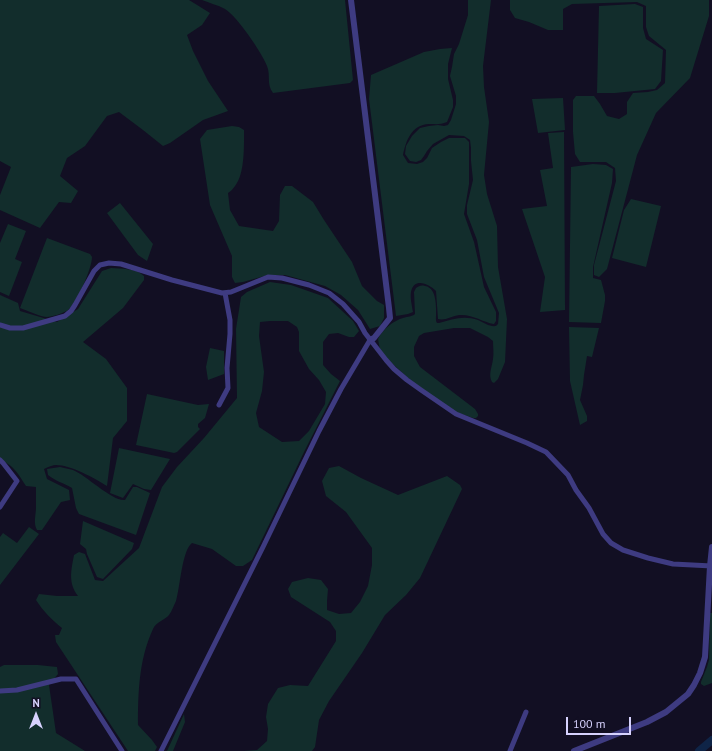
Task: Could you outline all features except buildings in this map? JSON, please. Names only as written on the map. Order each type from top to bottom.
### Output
[{"type":"street","points":[[161,751],[341,389],[370,340],[374,338],[390,318],[351,0]]},
{"type":"street","points":[[0,325],[10,328],[23,328],[65,316],[75,306],[94,271],[100,265],[109,263],[121,264],[222,293],[231,292],[268,277],[282,278],[329,292],[344,304],[359,322],[370,340],[394,369],[407,380],[456,414],[546,452],[568,475],[576,490],[589,508],[603,534],[610,543],[623,550],[673,564],[711,566]]},
{"type":"street","points":[[218,405],[228,388],[227,368],[230,320],[225,293]]},
{"type":"street","points":[[0,460],[17,482],[0,507]]},
{"type":"street","points":[[574,751],[647,722],[666,712],[688,694],[694,686],[700,673],[704,657],[710,611],[712,547]]},
{"type":"street","points":[[0,692],[17,690],[61,680],[76,680],[122,751]]},
{"type":"street","points":[[510,751],[526,712]]},
{"type":"green space","points":[[0,0],[189,0],[210,13],[202,25],[187,35],[208,81],[228,111],[203,120],[170,143],[163,146],[119,112],[107,116],[85,146],[67,158],[60,176],[78,191],[71,203],[59,202],[40,228],[0,210],[0,195],[11,167],[0,161]]},
{"type":"green space","points":[[202,0],[345,0],[353,80],[350,83],[273,93],[269,83],[269,73],[264,60],[255,44],[236,19],[225,9]]},
{"type":"green space","points":[[468,0],[491,0],[483,66],[484,87],[489,122],[484,175],[487,194],[497,226],[498,267],[507,319],[505,362],[498,379],[494,383],[492,382],[490,374],[493,357],[493,341],[470,328],[454,328],[424,333],[419,336],[414,347],[414,356],[420,367],[475,409],[478,414],[476,418],[456,412],[417,386],[385,357],[380,350],[378,339],[385,329],[392,323],[415,314],[414,292],[419,286],[429,288],[434,295],[437,323],[453,319],[468,318],[478,320],[492,326],[496,326],[498,324],[499,313],[484,277],[477,240],[467,214],[467,205],[473,180],[470,140],[464,136],[449,135],[433,144],[421,160],[416,162],[410,161],[405,154],[406,146],[412,136],[420,128],[448,125],[451,120],[456,104],[456,96],[450,76],[454,54],[459,44],[468,15]]},
{"type":"green space","points":[[510,0],[709,0],[709,16],[690,78],[656,113],[637,155],[607,269],[599,277],[594,275],[594,265],[616,181],[615,168],[606,162],[580,162],[575,154],[573,100],[576,96],[594,96],[607,116],[619,119],[627,114],[627,102],[633,93],[657,90],[665,83],[666,50],[649,36],[646,27],[646,6],[637,2],[572,4],[563,9],[563,30],[548,30],[515,18],[510,10]]},
{"type":"green space","points":[[635,4],[643,7],[643,28],[646,39],[663,50],[661,81],[655,89],[615,93],[597,93],[599,6]]},
{"type":"green space","points":[[452,48],[448,64],[448,79],[453,100],[453,107],[447,122],[418,127],[410,135],[403,155],[408,163],[417,164],[423,162],[427,158],[432,148],[449,138],[465,138],[469,142],[469,184],[464,214],[474,242],[484,287],[496,312],[496,321],[494,324],[464,315],[438,319],[436,291],[430,286],[422,283],[415,285],[411,292],[413,312],[396,316],[369,99],[371,75],[424,52]]},
{"type":"green space","points":[[563,98],[565,130],[538,133],[532,99]]},
{"type":"green space","points":[[232,126],[239,127],[244,130],[241,174],[235,186],[228,193],[230,210],[239,226],[273,231],[279,221],[280,195],[285,186],[292,186],[313,202],[352,262],[362,286],[377,301],[384,305],[384,318],[380,326],[370,329],[358,310],[341,295],[325,286],[285,275],[268,275],[235,283],[232,277],[232,256],[210,205],[200,139],[207,130]]},
{"type":"green space","points":[[564,132],[565,310],[540,312],[545,277],[522,209],[547,206],[540,170],[553,168],[548,133]]},
{"type":"green space","points":[[593,164],[606,165],[613,169],[612,183],[593,267],[593,278],[601,280],[605,301],[601,323],[569,322],[571,167]]},
{"type":"green space","points":[[631,199],[661,206],[646,267],[612,258],[624,210]]},
{"type":"green space","points":[[120,203],[153,244],[147,261],[138,255],[107,213]]},
{"type":"green space","points":[[8,224],[26,231],[15,259],[22,262],[9,296],[0,292],[0,243]]},
{"type":"green space","points":[[47,238],[90,254],[92,257],[90,269],[72,306],[68,310],[55,316],[44,317],[20,308]]},
{"type":"green space","points":[[111,268],[129,269],[141,273],[144,276],[144,280],[123,308],[83,342],[106,359],[127,388],[127,421],[113,438],[107,486],[68,467],[55,465],[44,469],[47,479],[69,490],[70,500],[61,502],[42,530],[37,530],[35,522],[36,487],[26,486],[9,464],[0,460],[0,295],[18,303],[20,311],[57,322],[78,309],[102,271]]},
{"type":"green space","points":[[270,282],[291,285],[328,298],[353,321],[359,331],[354,337],[349,337],[338,333],[329,334],[323,342],[323,365],[340,381],[252,560],[243,566],[236,566],[212,549],[192,543],[189,547],[184,561],[176,601],[169,615],[153,629],[148,640],[140,676],[138,725],[157,747],[155,751],[128,751],[56,642],[55,635],[59,635],[62,628],[48,615],[36,600],[39,594],[78,596],[73,586],[71,577],[74,555],[79,552],[85,554],[95,580],[103,581],[139,548],[162,487],[177,467],[204,438],[237,398],[236,329],[241,297],[247,292]],"holes":[[[288,321],[297,327],[299,332],[299,351],[309,369],[319,380],[326,392],[325,404],[309,431],[299,441],[282,442],[259,427],[256,413],[262,391],[264,372],[259,336],[260,322]]]},
{"type":"green space","points":[[569,327],[599,328],[592,357],[587,356],[580,400],[587,416],[587,421],[580,425],[570,381]]},
{"type":"green space","points":[[210,348],[224,351],[224,374],[208,380],[206,367]]},
{"type":"green space","points":[[147,394],[198,405],[209,404],[205,418],[198,424],[200,429],[177,452],[174,453],[136,445]]},
{"type":"green space","points":[[119,448],[170,459],[151,490],[144,489],[133,484],[123,498],[110,493]]},
{"type":"green space","points":[[339,466],[398,495],[447,476],[460,485],[462,489],[420,578],[406,595],[385,615],[362,653],[329,701],[319,720],[315,747],[312,751],[244,751],[257,750],[267,741],[268,729],[266,717],[268,704],[278,688],[290,685],[308,686],[336,641],[336,631],[330,622],[291,597],[288,589],[292,582],[308,578],[321,580],[328,589],[327,610],[339,614],[351,613],[360,602],[368,586],[372,565],[372,548],[346,512],[326,496],[322,481],[329,468]]},
{"type":"green space","points":[[60,467],[73,470],[107,493],[120,499],[125,500],[133,487],[137,487],[150,493],[136,535],[79,514],[76,508],[72,488],[48,475],[47,469]]},
{"type":"green space","points":[[83,521],[134,543],[132,549],[103,579],[97,577],[86,549],[80,544]]},
{"type":"green space","points":[[29,527],[39,534],[0,585],[0,537],[3,533],[17,543]]},
{"type":"green space","points":[[710,613],[712,613],[712,683],[704,686],[701,682],[709,660]]},
{"type":"green space","points":[[4,665],[38,665],[57,667],[58,674],[49,685],[56,733],[85,751],[0,751],[0,667]]},
{"type":"green space","points":[[184,714],[185,722],[173,751],[167,751]]},
{"type":"waterway","points":[[699,751],[712,740]]}]
